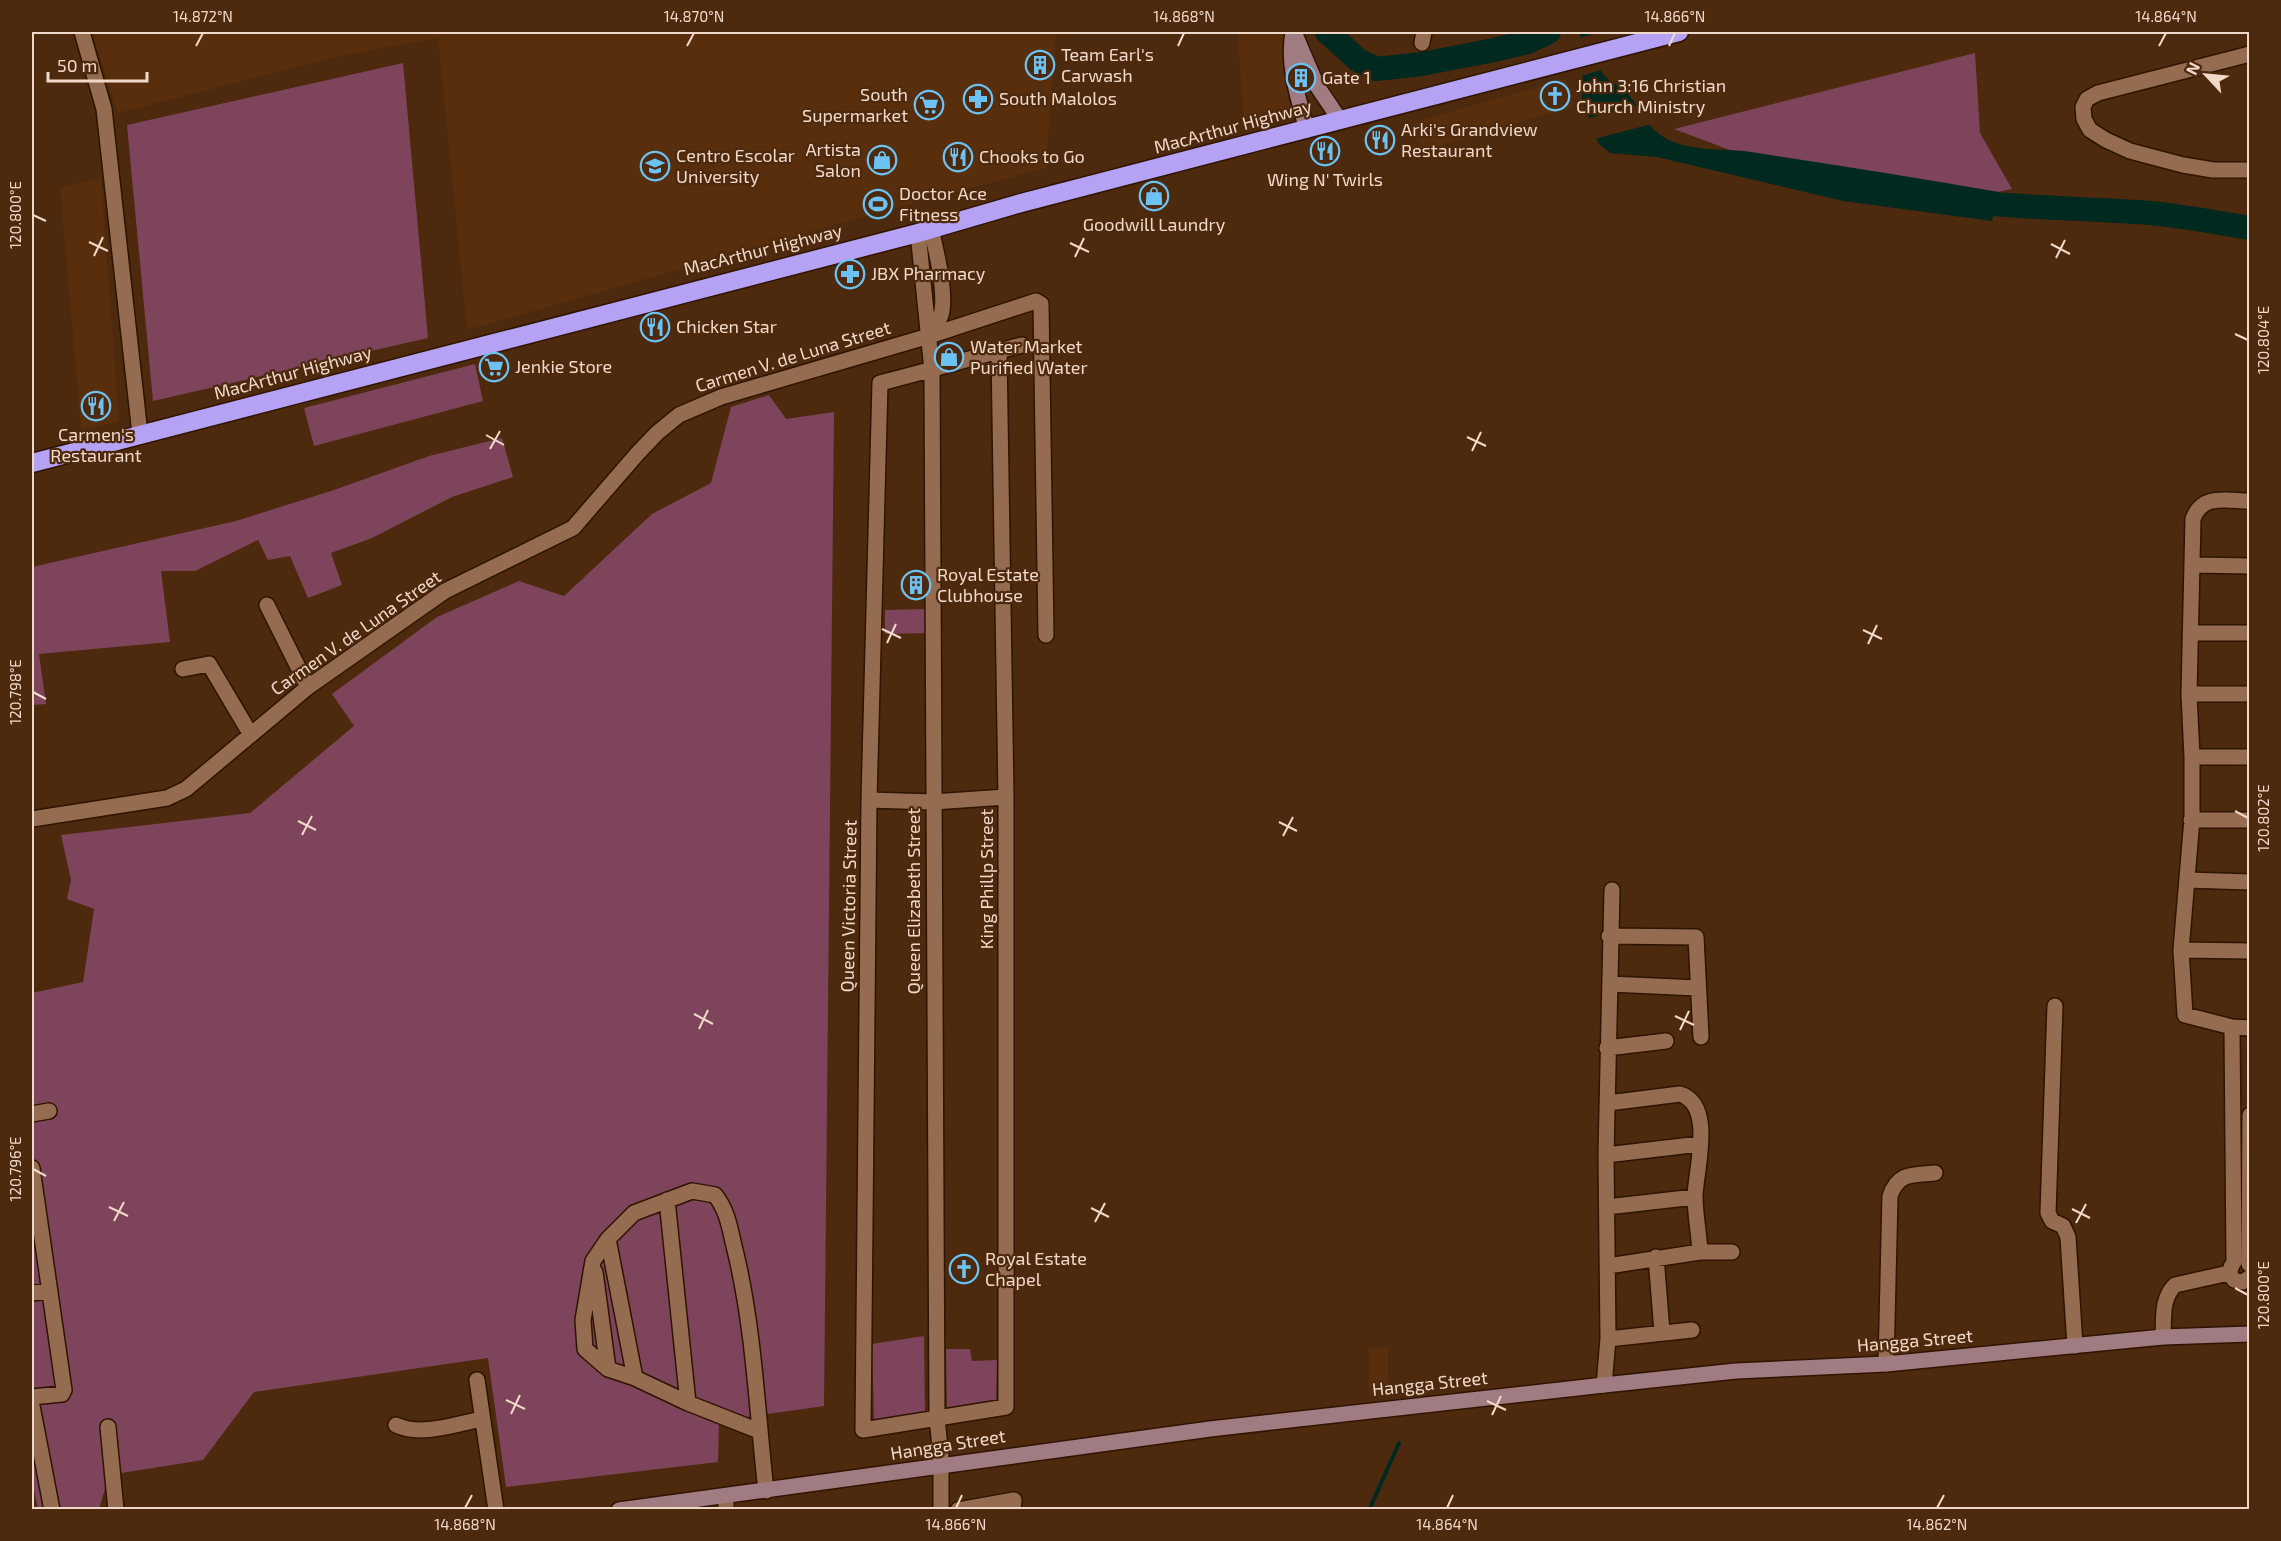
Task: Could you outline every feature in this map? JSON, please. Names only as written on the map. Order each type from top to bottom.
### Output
[{"type":"highway","name":"MacArthur Highway","points":[[32,463],[1679,32]]},
{"type":"street","points":[[82,32],[104,109],[140,434]]},
{"type":"street","points":[[1293,32],[1317,86],[1340,120]]},
{"type":"street","points":[[1293,32],[1290,52],[1292,76],[1307,130]]},
{"type":"street","points":[[2250,54],[2098,93],[2087,99],[2083,107],[2084,119],[2090,130],[2130,151],[2213,170],[2250,170]]},
{"type":"street","points":[[924,231],[940,275],[942,307],[941,316],[929,336]]},
{"type":"street","name":"Queen Elizabeth Street","points":[[924,231],[923,279],[932,370],[937,1419],[941,1456],[939,1466],[941,1509]]},
{"type":"street","points":[[923,279],[940,275]]},
{"type":"street","name":"Carmen V. de Luna Street","points":[[32,819],[167,798],[186,789],[308,687],[445,591],[573,528],[637,454],[679,415],[722,397],[929,336],[1036,301],[1041,304],[1046,635]]},
{"type":"street","points":[[932,370],[1022,345]]},
{"type":"street","name":"King Phillp Street","points":[[937,1419],[1006,1407],[1006,797],[999,351]]},
{"type":"street","name":"Queen Victoria Street","points":[[932,370],[880,383],[870,801],[863,1430],[937,1419]]},
{"type":"street","points":[[2250,501],[2207,501],[2197,508],[2193,519],[2189,694],[2192,757],[2191,820],[2181,950],[2185,1015],[2232,1027],[2250,1028]]},
{"type":"street","points":[[2193,565],[2250,566]]},
{"type":"street","points":[[267,604],[308,687]]},
{"type":"street","points":[[2190,633],[2250,633]]},
{"type":"street","points":[[183,669],[209,664],[251,735]]},
{"type":"street","points":[[2189,694],[2250,694]]},
{"type":"street","points":[[2192,757],[2250,757]]},
{"type":"street","points":[[870,801],[933,802],[1006,797]]},
{"type":"street","points":[[2191,820],[2250,820]]},
{"type":"street","points":[[2187,880],[2250,882]]},
{"type":"street","points":[[1604,1385],[1608,1339],[1606,1155],[1609,936],[1612,890]]},
{"type":"street","points":[[1609,936],[1696,937],[1701,1037]]},
{"type":"street","points":[[2181,950],[2250,951]]},
{"type":"street","points":[[1610,984],[1698,988]]},
{"type":"street","points":[[2055,1006],[2048,1213],[2052,1221],[2063,1226],[2068,1237],[2074,1346]]},
{"type":"street","points":[[2232,1027],[2242,1268]]},
{"type":"street","points":[[1607,1048],[1666,1041]]},
{"type":"street","points":[[1608,1103],[1671,1094],[1687,1096],[1693,1102],[1700,1118],[1695,1197],[1700,1252]]},
{"type":"street","points":[[32,1114],[49,1111]]},
{"type":"street","points":[[2242,1268],[2250,1115]]},
{"type":"street","points":[[1606,1155],[1700,1144]]},
{"type":"street","points":[[32,1168],[64,1390],[62,1394],[32,1397]]},
{"type":"street","points":[[1886,1364],[1890,1196],[1893,1186],[1902,1177],[1935,1173]]},
{"type":"street","points":[[759,1431],[688,1403],[635,1378],[608,1369],[593,1261],[608,1239],[634,1213],[692,1191],[715,1195],[724,1207],[744,1288],[766,1491]]},
{"type":"street","points":[[1607,1207],[1695,1197]]},
{"type":"street","points":[[667,1200],[688,1403]]},
{"type":"street","points":[[608,1239],[635,1378]]},
{"type":"street","points":[[1608,1266],[1700,1252],[1732,1252]]},
{"type":"street","points":[[1656,1257],[1662,1332]]},
{"type":"street","points":[[2163,1337],[2165,1301],[2169,1291],[2175,1285],[2242,1268]]},
{"type":"street","points":[[32,1293],[50,1291]]},
{"type":"street","points":[[1608,1339],[1692,1330]]},
{"type":"street","name":"Hangga Street","points":[[619,1509],[726,1503],[766,1491],[990,1458],[1210,1429],[1604,1385],[1736,1371],[1886,1364],[2163,1337],[2250,1334]]},
{"type":"street","points":[[477,1380],[496,1509]]},
{"type":"street","points":[[32,1406],[52,1509]]},
{"type":"street","points":[[396,1425],[405,1429],[417,1430],[482,1419]]},
{"type":"street","points":[[108,1427],[116,1509]]},
{"type":"street","points":[[958,1509],[1014,1500],[1013,1509]]},
{"type":"shaded area","name":"Centro Escolar University","points":[[92,32],[1056,32],[1046,168],[859,218],[467,330],[438,38],[345,55],[118,113]]},
{"type":"shaded area","points":[[1237,32],[1286,32],[1290,119],[1245,132]]},
{"type":"shaded area","points":[[1975,53],[1980,133],[2012,189],[1998,192],[1730,150],[1674,129]]},
{"type":"shaded area","points":[[403,63],[428,338],[153,401],[127,125]]},
{"type":"shaded area","points":[[1566,79],[1574,107],[1422,151],[1414,122]]},
{"type":"shaded area","points":[[101,178],[119,421],[81,430],[60,187]]},
{"type":"shaded area","points":[[475,364],[483,401],[314,446],[304,408]]},
{"type":"shaded area","points":[[769,395],[786,419],[834,412],[824,1406],[719,1421],[718,1462],[506,1487],[488,1358],[254,1392],[203,1460],[109,1475],[99,1509],[38,1509],[32,1480],[32,993],[83,982],[94,909],[67,899],[71,880],[61,835],[250,813],[354,726],[332,694],[437,617],[519,581],[564,596],[652,514],[711,483],[731,407]]},
{"type":"shaded area","points":[[502,438],[513,477],[452,497],[372,538],[331,553],[342,585],[308,598],[290,556],[268,560],[258,540],[195,571],[161,571],[170,642],[39,654],[46,704],[32,705],[32,567],[236,521],[334,490],[429,456]]},
{"type":"shaded area","points":[[930,609],[931,633],[885,634],[885,610]]},
{"type":"shaded area","points":[[924,1336],[925,1417],[874,1422],[872,1344]]},
{"type":"shaded area","points":[[1388,1346],[1388,1395],[1369,1396],[1369,1349]]},
{"type":"shaded area","points":[[946,1349],[970,1349],[972,1361],[997,1360],[996,1405],[947,1412]]},
{"type":"water","points":[[1579,32],[1593,32],[1601,71],[1629,95],[1655,130],[1671,141],[1691,147],[1751,152],[1998,192],[1992,221],[1843,201],[1657,157],[1610,153],[1598,143],[1582,99],[1583,45]]},
{"type":"pier","points":[[1596,33],[1604,69],[1578,77],[1579,38]]},
{"type":"pier","points":[[1638,105],[1652,124],[1594,139],[1586,119]]},
{"type":"waterway","points":[[1327,32],[1358,60],[1376,69],[1422,64],[1494,50],[1528,42],[1549,32]]},
{"type":"waterway","points":[[1963,201],[2028,207],[2150,213],[2250,228]]},
{"type":"waterway","points":[[1369,1510],[1399,1443]]},
{"type":"place","name":"Team Earl's Carwash","points":[[1040,65]]},
{"type":"place","name":"Gate 1","points":[[1301,78]]},
{"type":"place","name":"John 3:16 Christian Church Ministry","points":[[1555,96]]},
{"type":"place","name":"South Malolos","points":[[978,99]]},
{"type":"place","name":"South Supermarket","points":[[929,105]]},
{"type":"place","name":"Arki's Grandview Restaurant","points":[[1380,140]]},
{"type":"place","name":"Wing N' Twirls","points":[[1325,151]]},
{"type":"place","name":"Chooks to Go","points":[[958,157]]},
{"type":"place","name":"Artista Salon","points":[[882,160]]},
{"type":"place","name":"Centro Escolar University","points":[[655,166]]},
{"type":"place","name":"Goodwill Laundry","points":[[1154,196]]},
{"type":"place","name":"Doctor Ace Fitness","points":[[878,204]]},
{"type":"place","name":"JBX Pharmacy","points":[[850,274]]},
{"type":"place","name":"Chicken Star","points":[[655,327]]},
{"type":"place","name":"Water Market Purified Water","points":[[949,357]]},
{"type":"place","name":"Jenkie Store","points":[[494,367]]},
{"type":"place","name":"Carmen's Restaurant","points":[[96,406]]},
{"type":"place","name":"Royal Estate Clubhouse","points":[[916,585]]},
{"type":"place","name":"Royal Estate Chapel","points":[[964,1269]]}]
